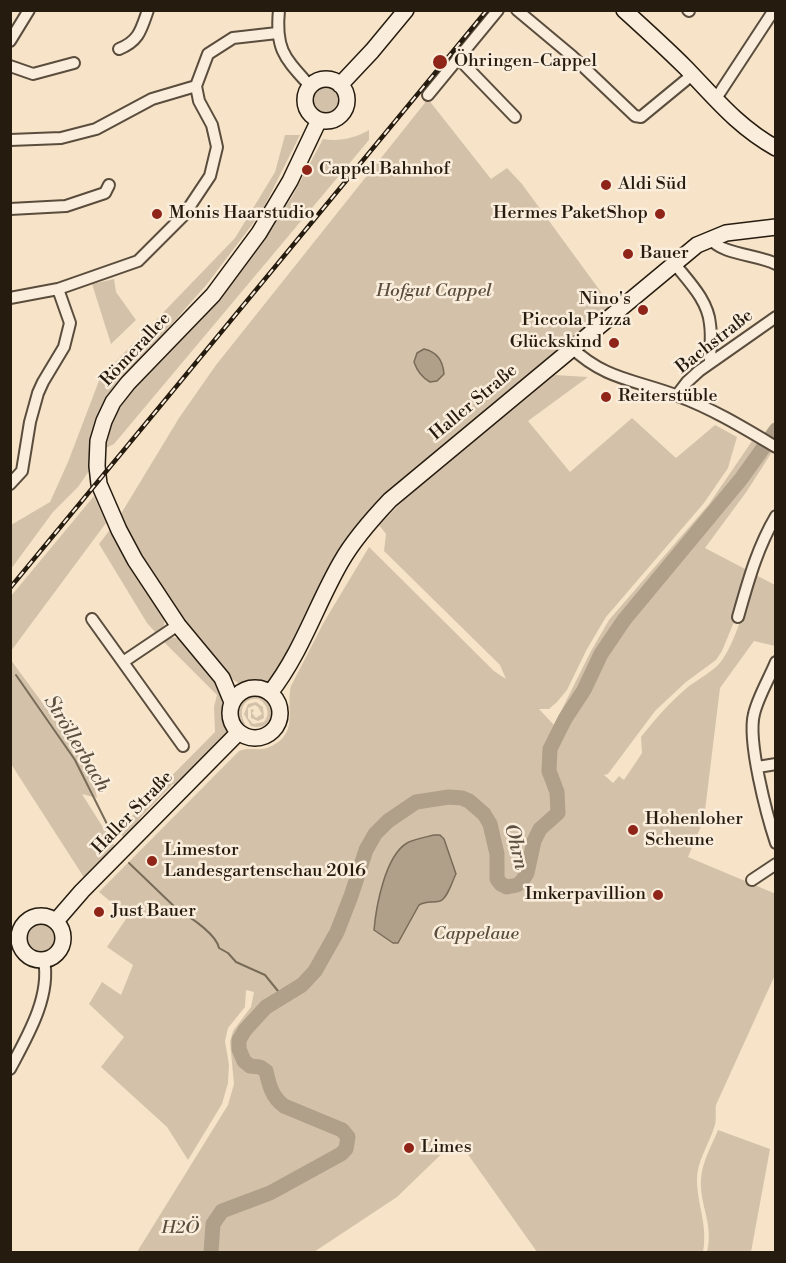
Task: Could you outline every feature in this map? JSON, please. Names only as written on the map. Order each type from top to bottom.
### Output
[{"type":"main road","points":[[340,85],[372,51],[405,10]]},
{"type":"main road","points":[[624,10],[753,136],[776,148]]},
{"type":"main road","points":[[325,79],[340,85],[347,99],[342,113],[332,121],[319,120],[309,113],[305,97],[314,83],[325,79]]},
{"type":"main road","name":"Römerallee","points":[[232,702],[222,678],[178,625],[135,560],[99,484],[98,441],[104,421],[121,393],[213,295],[259,233],[290,181],[319,120]]},
{"type":"main road","name":"Haller Straße","points":[[270,693],[309,630],[341,562],[368,522],[412,480],[697,244],[726,233],[776,227]]},
{"type":"main road","name":"Römerallee","points":[[222,678],[244,690]]},
{"type":"main road","points":[[257,688],[270,693],[276,699],[280,714],[275,729],[269,735],[253,739],[238,733],[230,718],[232,702],[244,690],[257,688]]},
{"type":"main road","name":"Haller Straße","points":[[56,921],[82,891],[238,733]]},
{"type":"main road","points":[[44,915],[56,921],[63,934],[63,942],[56,954],[44,960],[16,954],[21,926],[25,921],[30,917],[44,915]]},
{"type":"street","points":[[10,41],[29,10]]},
{"type":"street","points":[[118,50],[128,45],[140,34],[148,10]]},
{"type":"street","points":[[279,10],[278,43],[289,62],[310,87]]},
{"type":"street","points":[[428,95],[498,10]]},
{"type":"street","points":[[517,10],[572,56],[635,116],[641,117],[692,75]]},
{"type":"street","points":[[716,100],[774,10]]},
{"type":"street","points":[[10,298],[58,289],[138,261],[184,215],[210,176],[217,147],[212,125],[199,101],[196,86],[208,54],[233,38],[277,33]]},
{"type":"street","points":[[458,58],[515,117]]},
{"type":"street","points":[[10,66],[33,74],[74,63]]},
{"type":"street","points":[[10,140],[61,138],[96,129],[152,99],[196,86]]},
{"type":"street","points":[[10,208],[66,206],[105,193],[109,185]]},
{"type":"street","points":[[711,239],[713,243],[722,248],[775,261]]},
{"type":"street","points":[[674,263],[698,293],[706,308],[710,323],[710,363]]},
{"type":"street","points":[[10,484],[22,471],[30,422],[38,393],[64,347],[70,323],[58,289]]},
{"type":"street","name":"Bachstraße","points":[[677,395],[687,382],[710,363],[776,317]]},
{"type":"street","points":[[571,347],[596,368],[677,395],[710,409],[774,447]]},
{"type":"street","points":[[738,617],[753,565],[766,532],[776,516]]},
{"type":"street","points":[[92,619],[183,746]]},
{"type":"street","points":[[123,662],[178,625]]},
{"type":"street","points":[[776,662],[754,715],[753,741],[764,801],[776,843]]},
{"type":"street","points":[[758,767],[776,764]]},
{"type":"street","points":[[752,880],[776,864]]},
{"type":"street","points":[[10,1069],[42,1002],[46,972],[44,960]]},
{"type":"green space","points":[[327,85],[338,89],[342,100],[338,111],[327,115],[316,111],[312,100],[316,89]]},
{"type":"green space","name":"Hofgut Cappel","points":[[428,99],[491,179],[507,168],[522,184],[612,307],[417,470],[367,517],[293,649],[274,676],[262,685],[247,686],[228,676],[209,656],[161,591],[119,517],[179,418],[216,365]]},
{"type":"green space","points":[[369,130],[369,140],[114,444],[104,449],[110,424],[136,383],[241,270],[292,197],[323,139],[347,139]]},
{"type":"green space","points":[[285,135],[300,135],[261,213],[207,284],[106,399],[90,438],[89,471],[78,487],[53,512],[11,569],[11,525],[50,502],[100,378],[235,238],[275,172]]},
{"type":"green space","points":[[114,279],[116,292],[136,320],[111,344],[92,284]]},
{"type":"green space","name":"Cappelaue","points":[[555,375],[588,377],[528,421],[570,472],[632,418],[676,458],[715,425],[737,437],[728,468],[704,503],[606,617],[567,690],[549,709],[539,709],[554,725],[609,620],[709,504],[752,441],[772,452],[747,491],[705,548],[749,571],[736,617],[722,651],[716,660],[686,682],[655,711],[608,774],[604,775],[613,783],[619,776],[624,780],[642,753],[641,737],[682,692],[719,664],[736,633],[754,574],[775,585],[775,646],[754,641],[720,688],[704,819],[688,857],[776,894],[775,975],[716,1105],[715,1125],[698,1168],[697,1182],[704,1225],[703,1252],[537,1252],[457,1139],[397,1197],[314,1252],[137,1252],[228,1105],[234,1084],[230,1042],[233,1031],[251,1007],[254,992],[246,990],[245,1007],[228,1028],[225,1041],[229,1065],[228,1083],[222,1104],[188,1160],[167,1127],[101,1067],[124,1037],[89,1004],[102,982],[121,995],[133,965],[107,947],[128,916],[99,892],[239,751],[267,748],[278,743],[284,736],[290,721],[291,686],[324,622],[369,547],[494,671],[506,679],[500,665],[384,551],[386,534],[379,525],[403,501]]},
{"type":"green space","points":[[94,496],[106,523],[11,651],[11,596]]},
{"type":"green space","points":[[112,527],[165,619],[164,626],[156,633],[147,623],[99,544]]},
{"type":"green space","points":[[170,637],[178,638],[196,660],[210,672],[228,702],[227,730],[212,754],[182,781],[175,786],[173,784],[141,817],[132,832],[124,838],[118,830],[215,732],[214,707],[217,695],[162,640]]},
{"type":"green space","points":[[11,660],[61,728],[86,767],[94,784],[97,798],[82,794],[116,848],[85,879],[11,764]]},
{"type":"green space","points":[[252,695],[261,697],[271,707],[270,720],[259,727],[251,726],[244,714],[248,704],[256,702],[263,707],[264,718],[258,721],[251,718],[251,709],[254,710],[252,713],[256,718],[262,714],[255,705],[248,708],[248,718],[253,724],[264,722],[267,709],[259,699],[249,700],[243,706],[242,714],[245,724],[242,725],[238,716],[243,700]]},
{"type":"green space","points":[[42,921],[53,926],[58,937],[53,948],[42,953],[31,948],[26,937],[31,926]]},
{"type":"green space","points":[[718,1130],[770,1149],[751,1252],[707,1252],[709,1232],[701,1179],[705,1160]]},
{"type":"shaded area","points":[[424,349],[433,352],[441,361],[444,374],[437,381],[427,380],[415,365],[417,353]]},
{"type":"shaded area","points":[[440,835],[444,839],[456,874],[443,899],[419,905],[398,943],[393,943],[374,930],[387,870],[399,850],[407,843]]},
{"type":"waterway","name":"Ohrn","points":[[211,1252],[213,1224],[222,1211],[270,1193],[341,1154],[346,1149],[348,1137],[342,1130],[284,1106],[277,1099],[266,1071],[260,1067],[250,1066],[244,1061],[239,1049],[239,1040],[266,1007],[302,985],[315,971],[337,932],[366,850],[375,834],[388,821],[416,802],[449,797],[462,798],[484,814],[490,824],[497,854],[497,879],[507,887],[517,885],[522,881],[527,873],[534,841],[540,829],[558,813],[557,792],[549,771],[550,749],[565,719],[584,690],[601,654],[624,620],[741,479],[776,430]]},
{"type":"waterway","name":"Ströllerbach","points":[[16,675],[75,760],[109,828]]},
{"type":"waterway","name":"Ströllerbach","points":[[129,863],[180,912]]},
{"type":"waterway","name":"Ströllerbach","points":[[182,914],[204,928],[214,938],[219,948],[228,953],[236,962],[265,975],[282,996]]},
{"type":"railway","points":[[10,588],[487,10]]},
{"type":"place","name":"Öhringen-Cappel","points":[[440,62]]},
{"type":"place","name":"Cappel Bahnhof","points":[[307,170]]},
{"type":"place","name":"Aldi Süd","points":[[606,185]]},
{"type":"place","name":"Monis Haarstudio","points":[[157,214]]},
{"type":"place","name":"Hermes PaketShop","points":[[660,214]]},
{"type":"place","name":"Bauer","points":[[628,254]]},
{"type":"place","name":"Nino's Piccola Pizza","points":[[643,310]]},
{"type":"place","name":"Glückskind","points":[[614,343]]},
{"type":"place","name":"Reiterstüble","points":[[606,397]]},
{"type":"place","name":"Hohenloher Scheune","points":[[633,830]]},
{"type":"place","name":"Limestor Landesgartenschau 2016","points":[[152,861]]},
{"type":"place","name":"Imkerpavillion","points":[[658,895]]},
{"type":"place","name":"Just Bauer","points":[[99,912]]},
{"type":"place","name":"Limes","points":[[409,1148]]},
{"type":"park label","name":"H2Ö","points":[[180,1229]]}]
